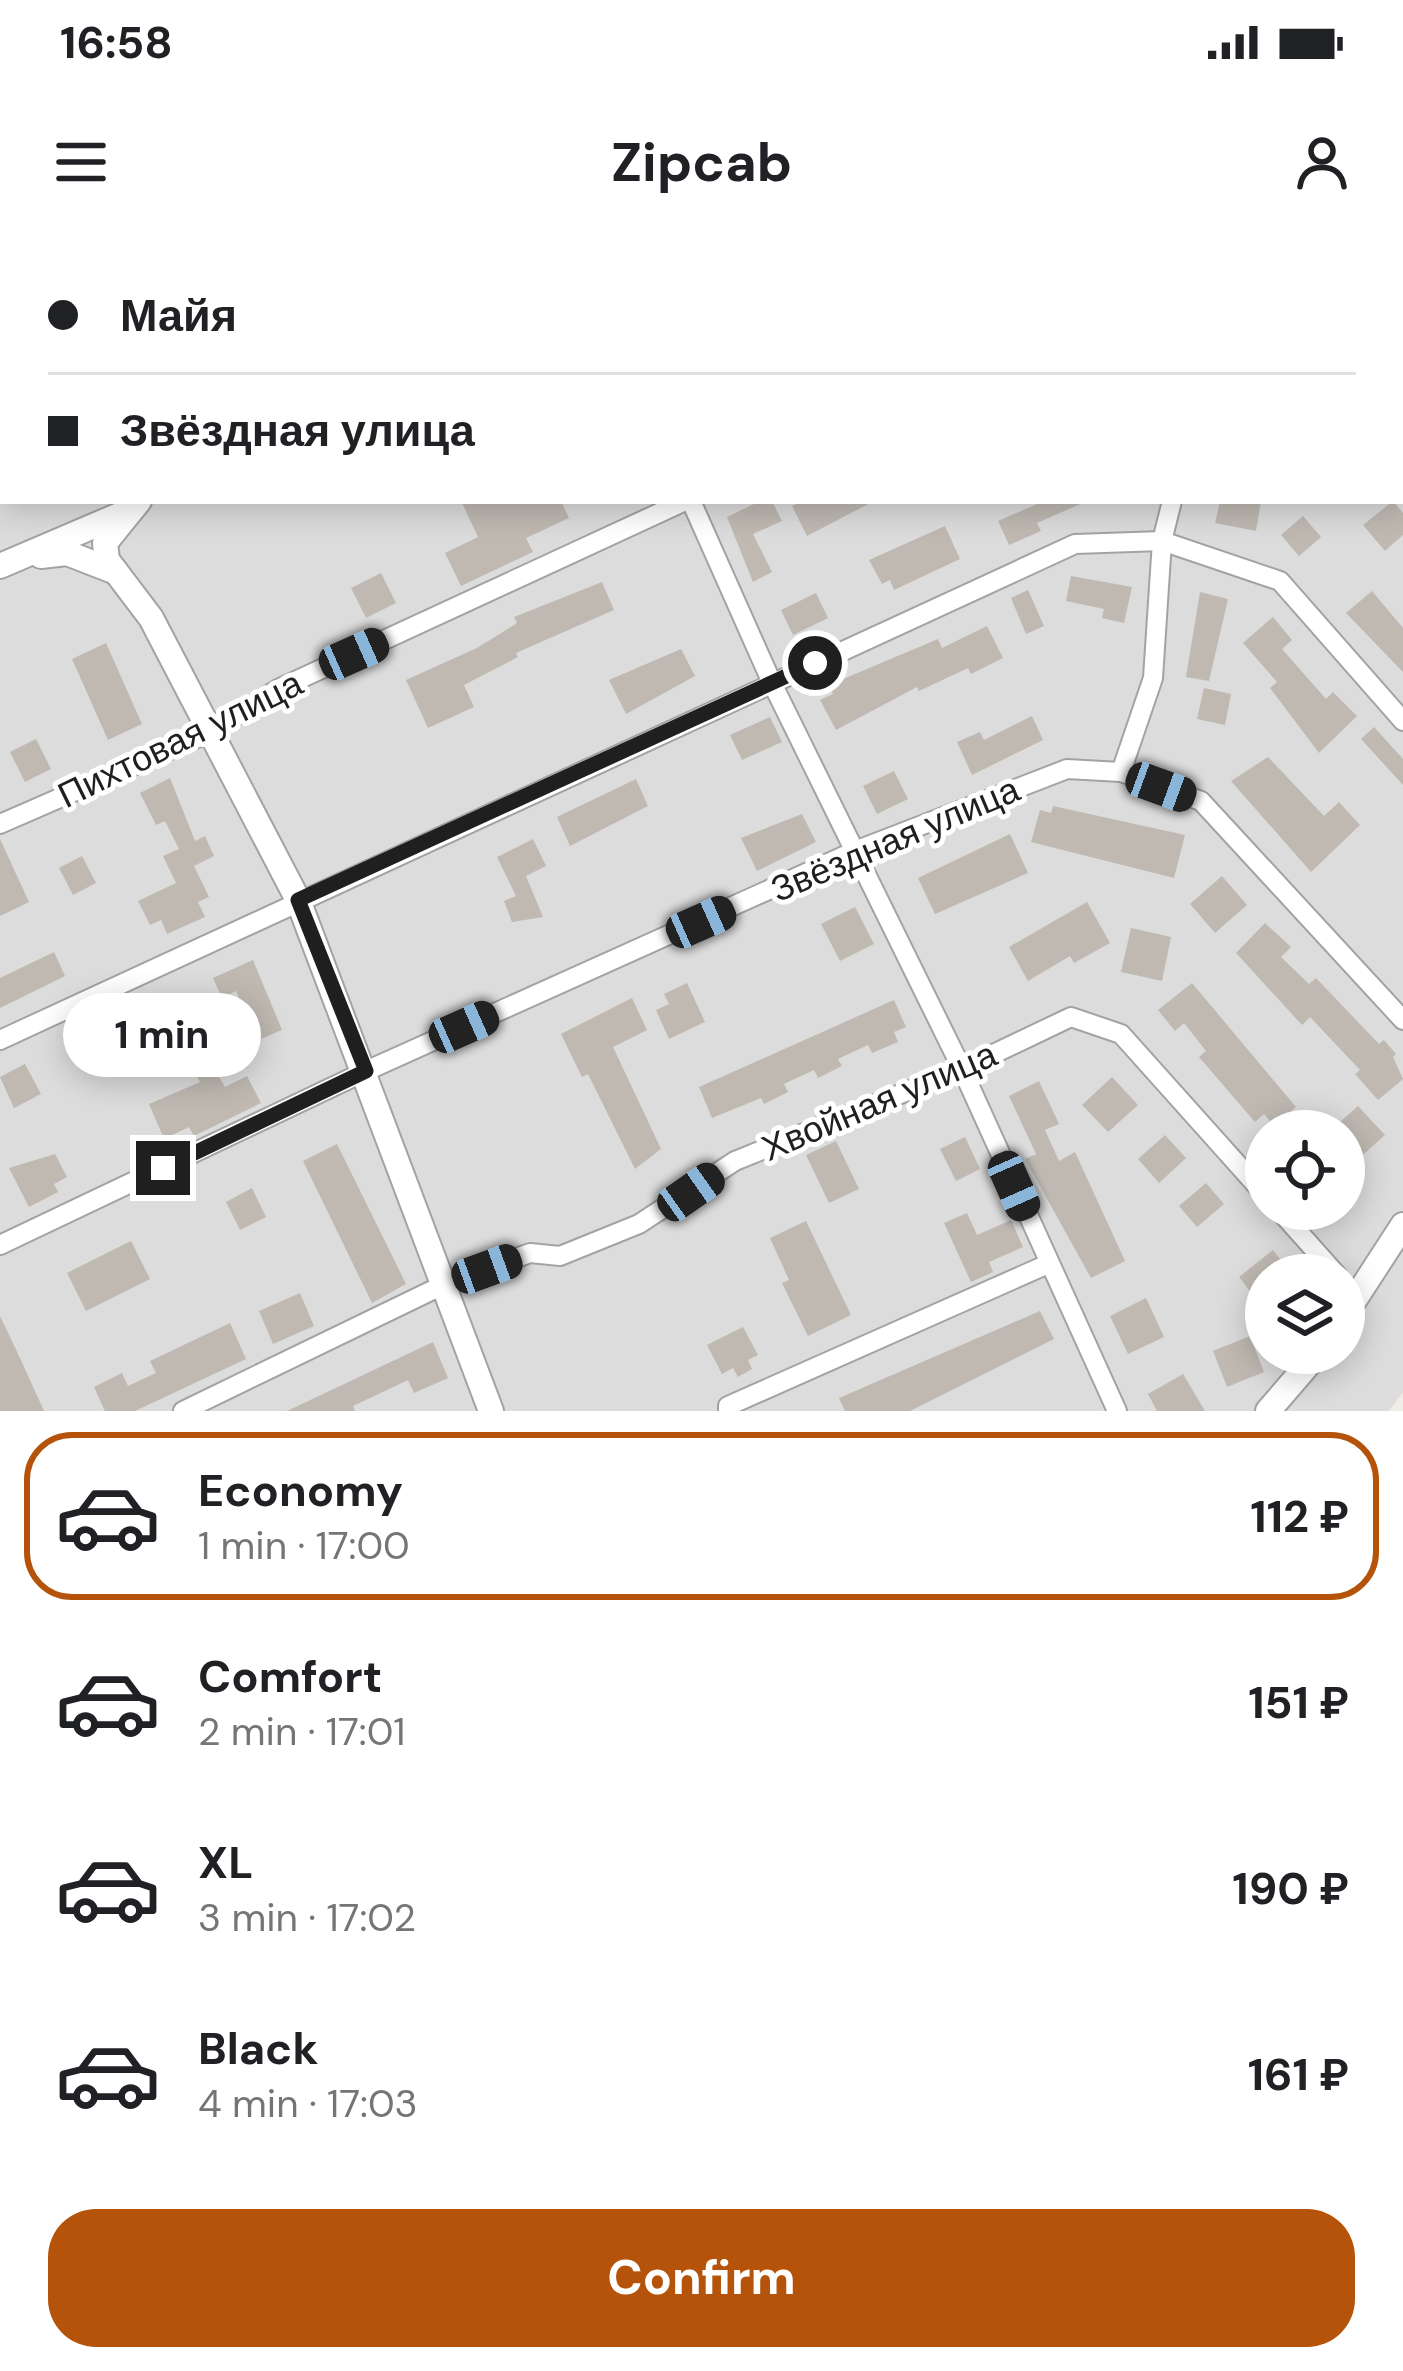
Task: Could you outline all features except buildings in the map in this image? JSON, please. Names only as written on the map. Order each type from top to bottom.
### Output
[{"type":"street","points":[[1,566],[142,504]]},
{"type":"street","points":[[142,504],[105,543],[107,560],[151,618],[298,900],[491,1411]]},
{"type":"street","name":"Пихтовая улица","points":[[0,824],[212,732],[278,689],[681,504]]},
{"type":"street","points":[[689,504],[962,1069],[1117,1411]]},
{"type":"street","points":[[1120,772],[1153,678],[1162,541],[1171,504]]},
{"type":"street","points":[[0,1040],[1075,544],[1162,541],[1280,581],[1403,721]]},
{"type":"street","points":[[1,566],[67,553],[118,573]]},
{"type":"street","name":"Звёздная улица","points":[[0,1245],[366,1071],[855,851],[1067,769],[1120,772],[1201,801],[1403,1020]]},
{"type":"street","name":"Хвойная улица","points":[[183,1411],[443,1285],[530,1252],[560,1256],[619,1232],[735,1161],[962,1069],[1071,1017],[1121,1034],[1245,1173]]},
{"type":"street","points":[[1365,1276],[1403,1226]]},
{"type":"street","points":[[1297,1230],[1318,1254]]},
{"type":"street","points":[[728,1411],[728,1406],[1048,1264]]},
{"type":"street","points":[[1268,1411],[1300,1374]]},
{"type":"shaded area","points":[[0,504],[1403,504],[1403,1392],[1389,1411],[0,1411]]},
{"type":"route","points":[[163,1168],[366,1071],[298,900],[815,663]]}]
